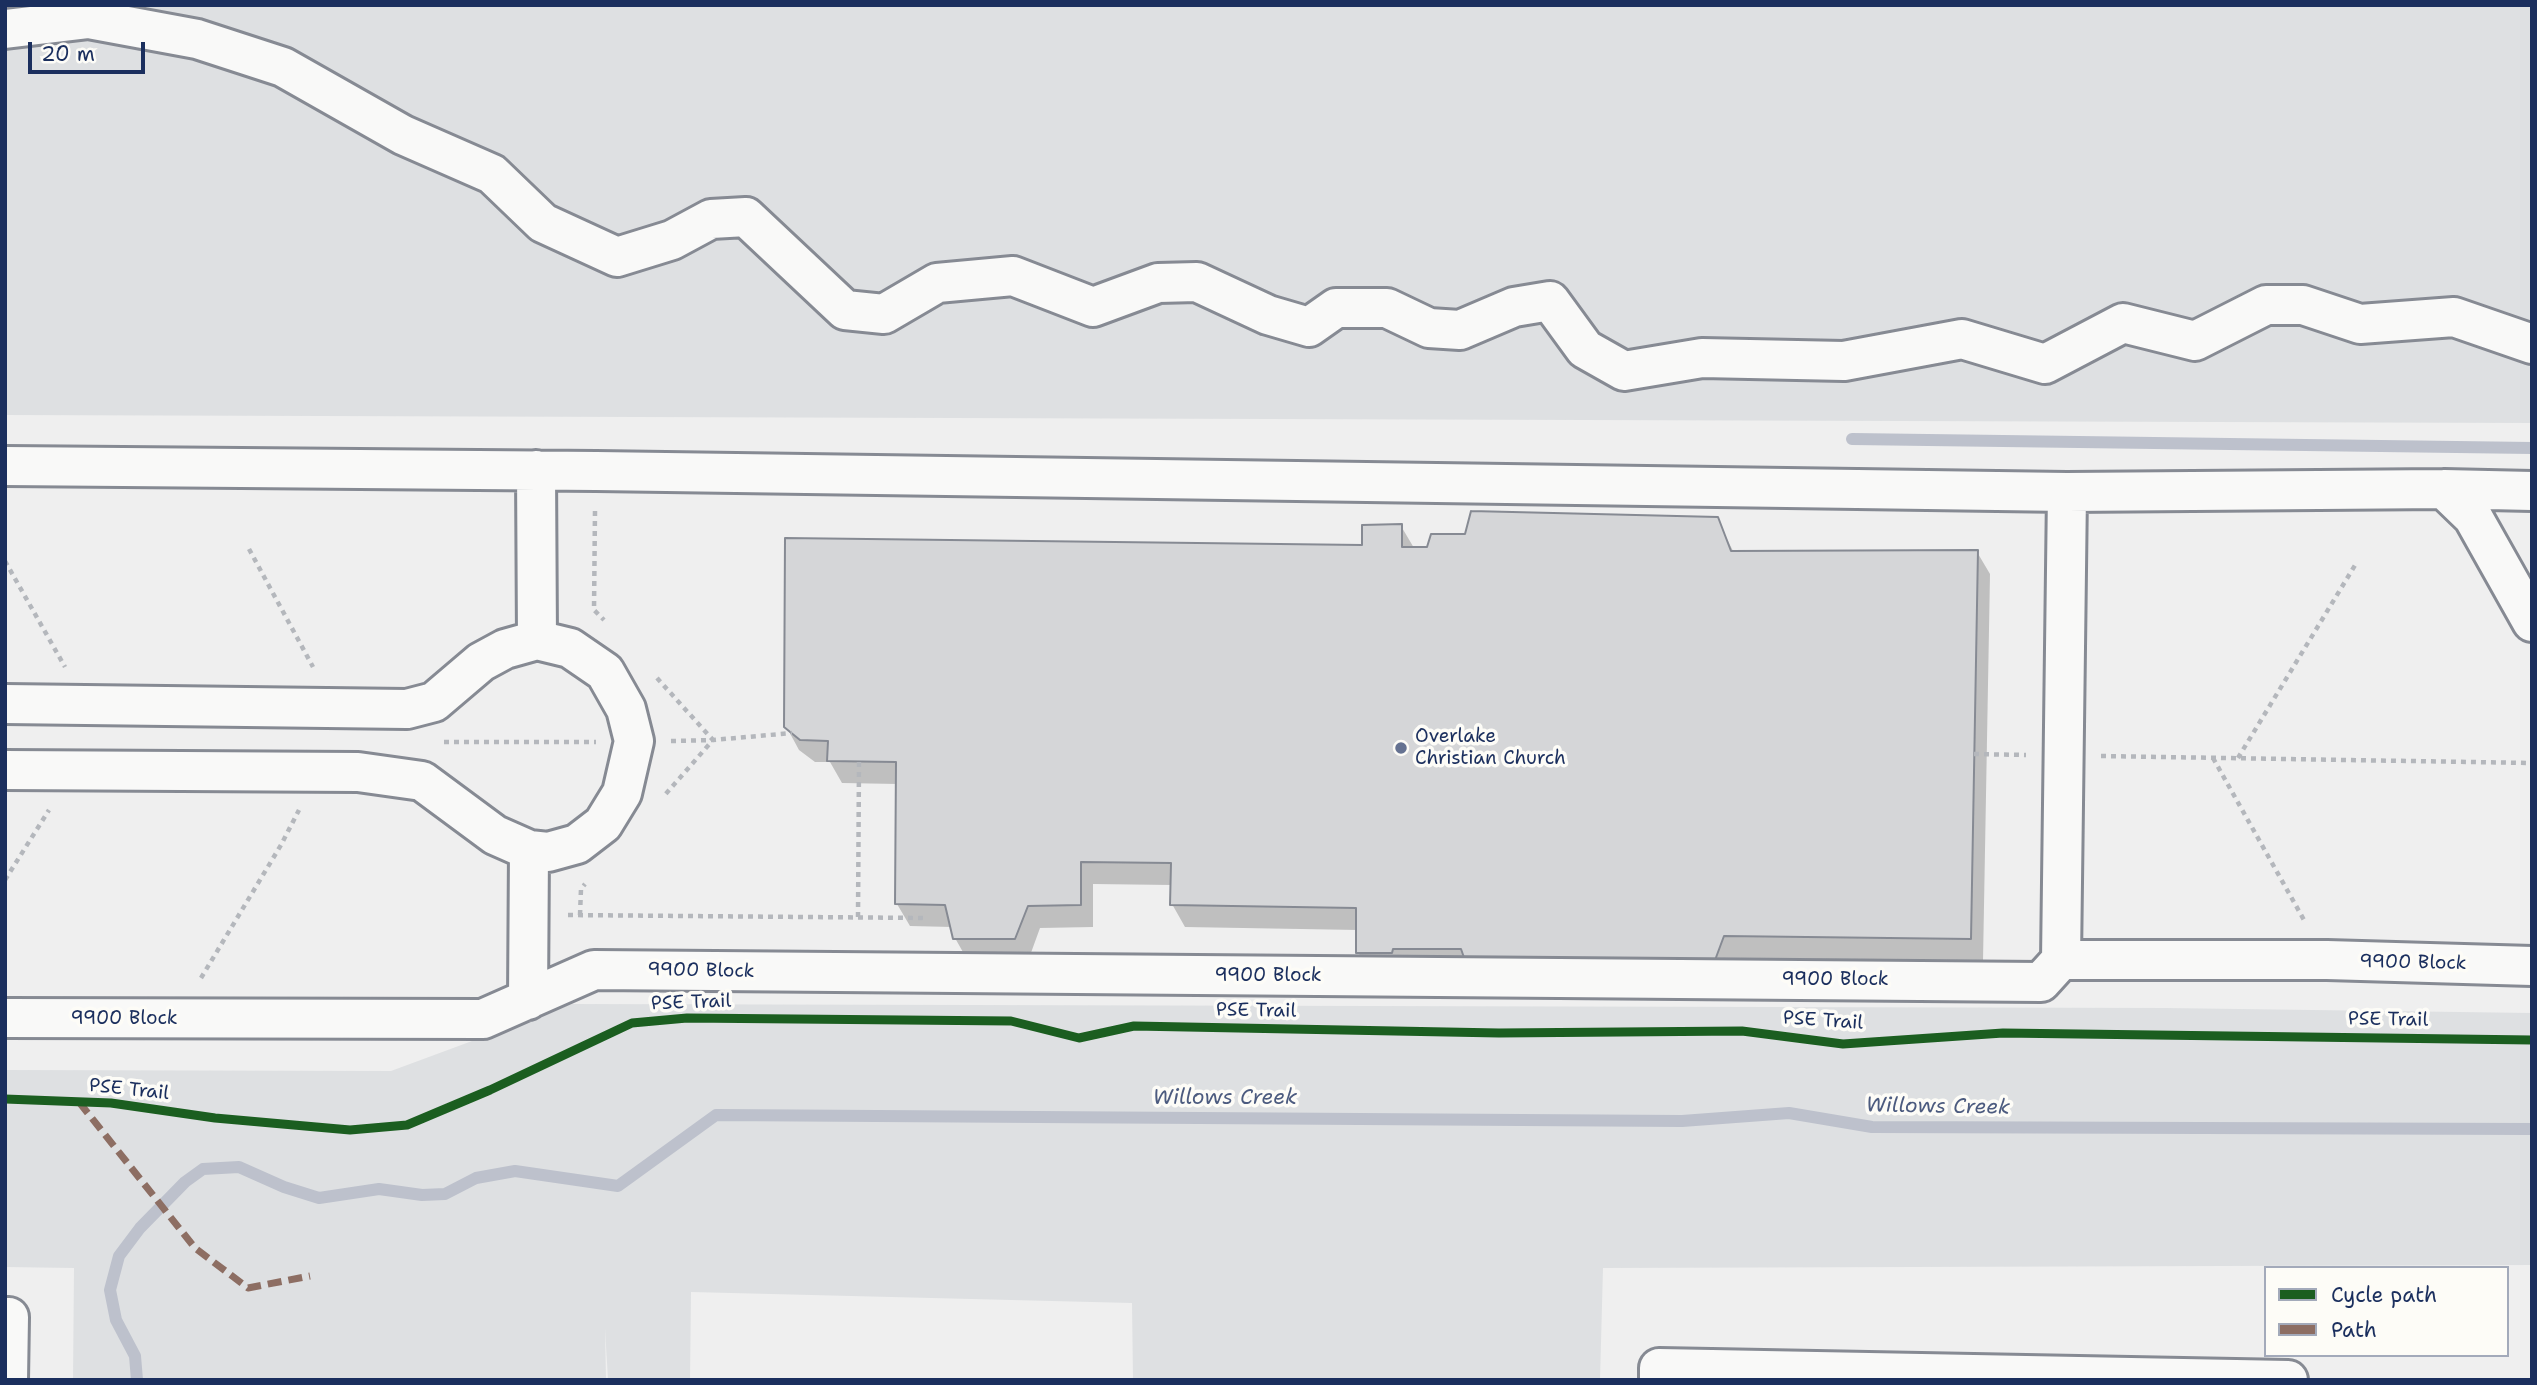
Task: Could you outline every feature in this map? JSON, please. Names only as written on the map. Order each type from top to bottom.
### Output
[{"type":"lane","points":[[5,29],[89,19],[197,39],[284,67],[403,135],[492,174],[542,223],[617,257],[672,240],[711,219],[746,217],[845,310],[884,314],[937,283],[1013,276],[1093,307],[1158,283],[1197,282],[1268,315],[1309,327],[1336,309],[1387,308],[1429,328],[1460,330],[1514,307],[1549,301],[1585,349],[1624,372],[1702,358],[1844,361],[1962,339],[2045,364],[2123,323],[2195,341],[2266,305],[2303,305],[2360,324],[2454,317],[2532,344]]},
{"type":"lane","points":[[5,467],[596,471],[2067,492],[2444,489],[2532,491]]},
{"type":"lane","points":[[536,471],[537,640]]},
{"type":"lane","points":[[2444,489],[2473,517],[2532,622]]},
{"type":"lane","points":[[2061,960],[2067,492]]},
{"type":"lane","points":[[5,704],[407,709],[434,702],[481,662],[505,649],[537,640],[569,648],[605,672],[626,709],[634,741],[622,793],[603,824],[578,844],[548,852],[529,850],[495,835],[422,781],[358,772],[5,770]]},
{"type":"lane","points":[[528,1000],[529,850]]},
{"type":"lane","name":"9900 Block","points":[[5,1018],[483,1019],[594,970],[2041,982],[2061,960],[2327,960],[2532,966]]},
{"type":"lane","points":[[5,1317],[9,1317],[8,1380]]},
{"type":"lane","points":[[1659,1380],[1659,1368],[2288,1380]]},
{"type":"path","points":[[596,471],[594,610],[612,630]]},
{"type":"path","points":[[249,549],[337,709]]},
{"type":"path","points":[[5,561],[87,705]]},
{"type":"path","points":[[2238,758],[2357,562]]},
{"type":"path","points":[[649,670],[713,740]]},
{"type":"path","points":[[1974,754],[2532,763]]},
{"type":"path","points":[[2213,758],[2327,960]]},
{"type":"path","points":[[858,917],[859,762]]},
{"type":"path","points":[[177,1019],[281,845],[319,772]]},
{"type":"path","points":[[528,915],[924,918]]},
{"type":"shaded area","points":[[5,5],[2532,5],[2532,423],[5,415]]},
{"type":"shaded area","points":[[572,1004],[2166,1008],[2532,1013],[2532,1265],[1603,1268],[1600,1380],[1133,1380],[1132,1303],[691,1292],[690,1380],[608,1380],[605,1328],[606,1380],[73,1380],[74,1268],[5,1267],[5,1070],[391,1071]]},
{"type":"building","name":"Overlake Christian Church","points":[[1471,511],[1718,517],[1731,551],[1978,550],[1971,939],[1724,936],[1711,971],[1468,969],[1461,949],[1393,949],[1392,953],[1356,953],[1356,908],[1170,905],[1171,863],[1081,862],[1081,905],[1028,906],[1015,939],[953,939],[945,905],[895,904],[896,762],[827,761],[828,741],[800,740],[784,727],[785,538],[1362,545],[1362,525],[1402,524],[1402,547],[1427,547],[1431,534],[1465,534]]},
{"type":"waterway","points":[[1852,439],[2532,448]]},
{"type":"waterway","name":"Willows Creek","points":[[137,1380],[135,1356],[116,1320],[110,1290],[119,1256],[140,1228],[185,1182],[203,1169],[239,1167],[284,1187],[319,1198],[379,1189],[422,1195],[445,1194],[476,1178],[515,1171],[618,1186],[716,1115],[1682,1121],[1789,1113],[1872,1127],[2532,1129]]},
{"type":"marked path","points":[[79,1102],[195,1248],[248,1288],[310,1276]]},
{"type":"cycle path","name":"PSE Trail","points":[[5,1099],[111,1103],[215,1118],[350,1130],[407,1125],[490,1090],[632,1023],[687,1018],[1011,1021],[1079,1038],[1134,1026],[1499,1033],[1742,1031],[1843,1044],[2003,1033],[2532,1040]]},
{"type":"place","name":"Overlake Christian Church","points":[[1401,748]]}]
